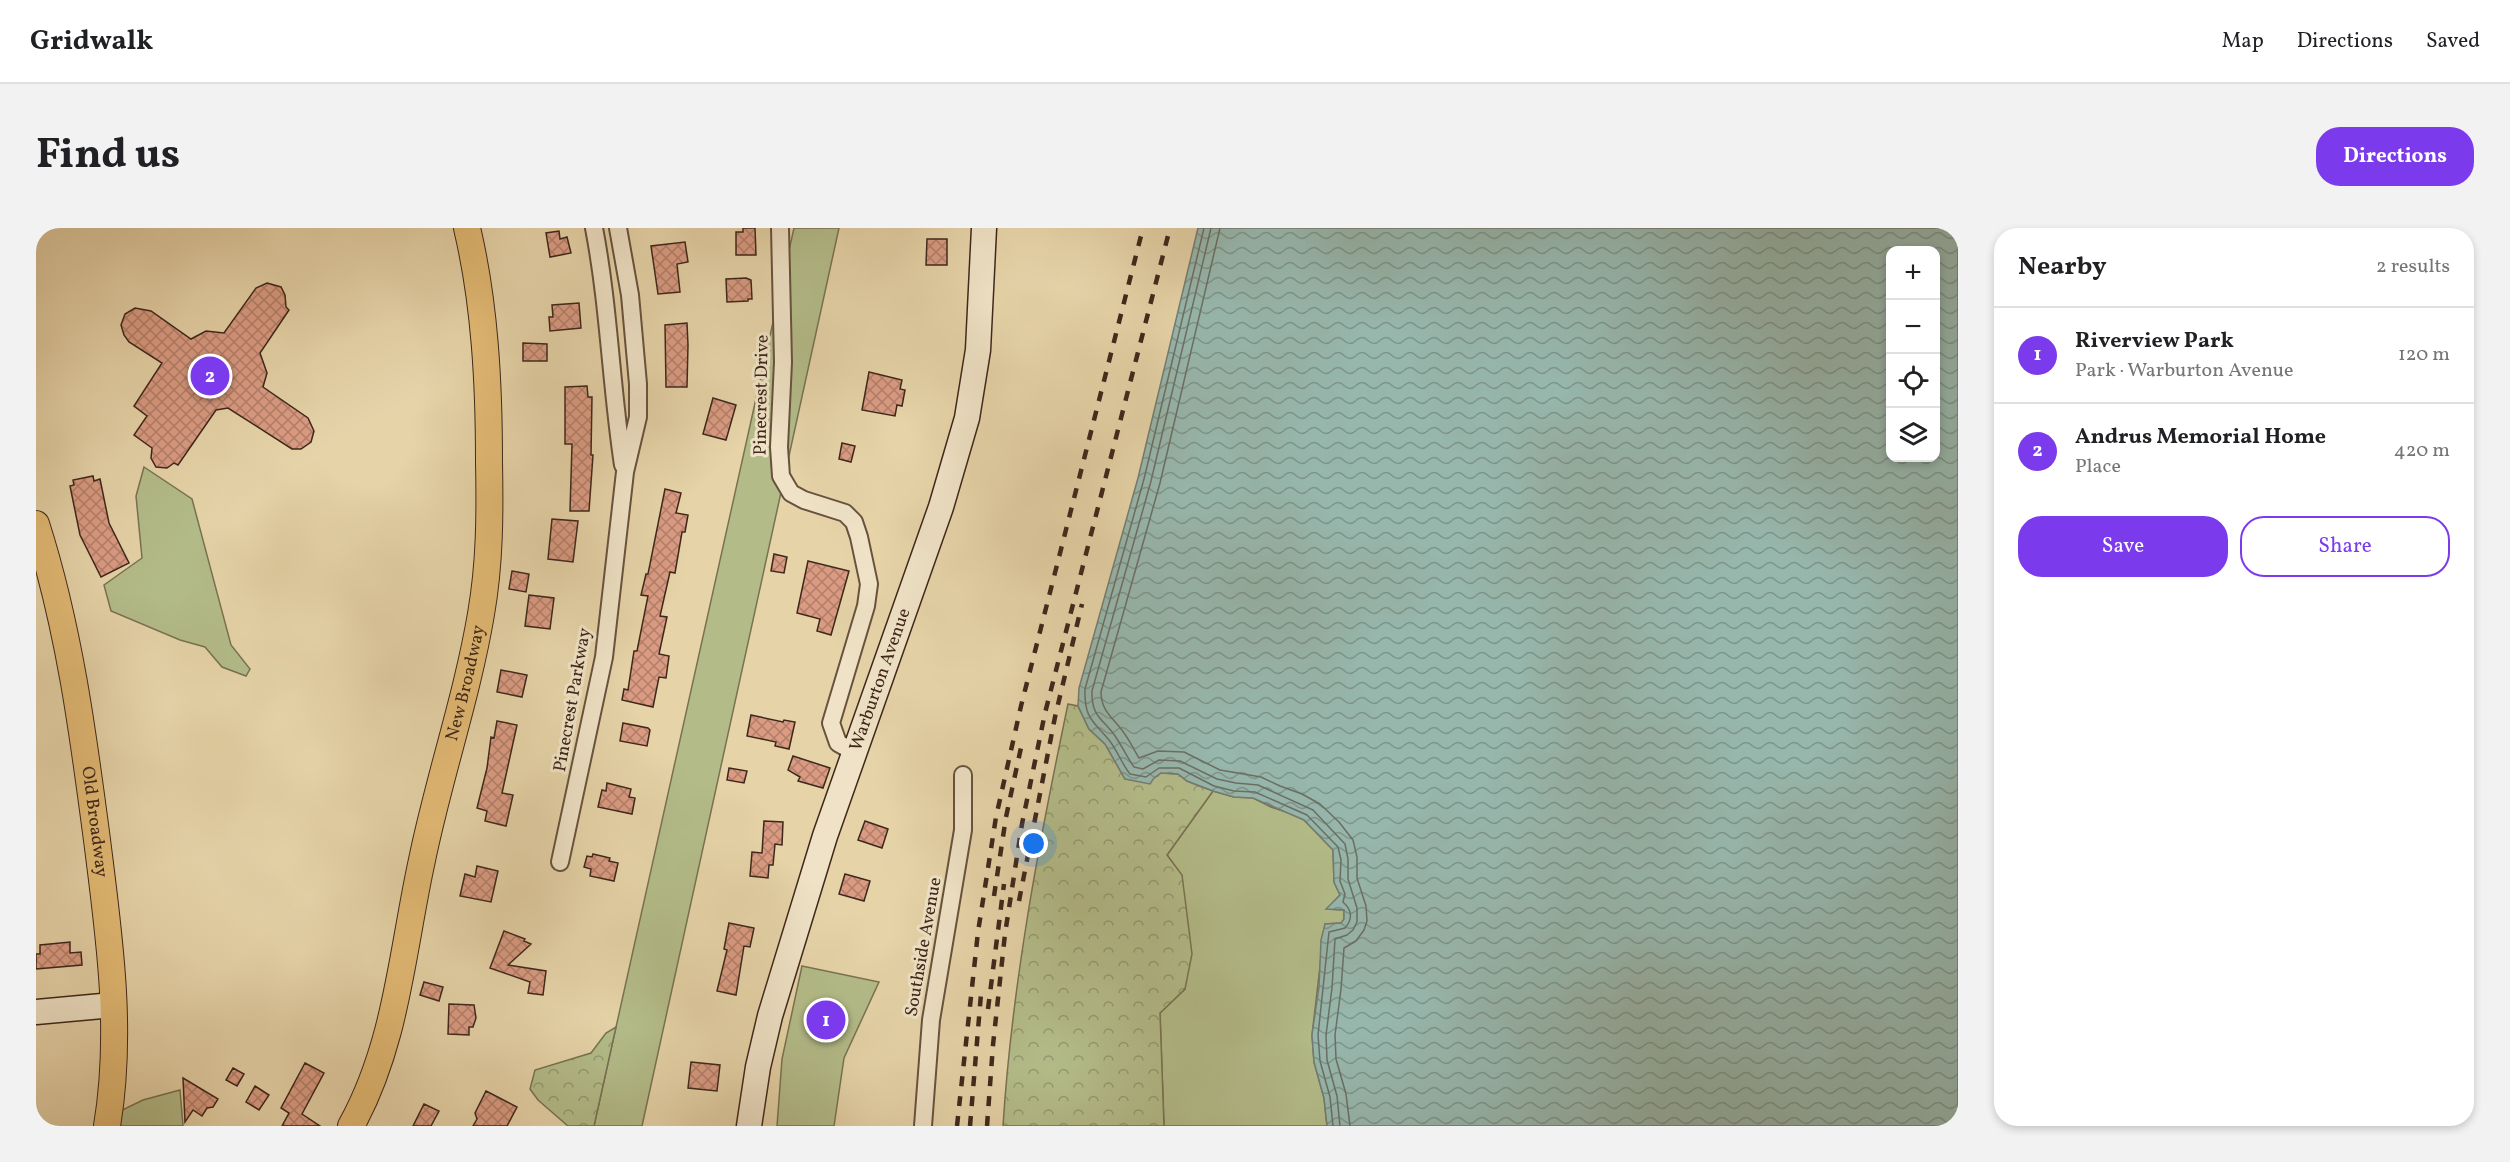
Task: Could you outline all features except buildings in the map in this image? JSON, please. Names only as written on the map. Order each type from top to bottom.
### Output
[{"type":"main road","name":"New Broadway","points":[[351,1126],[373,1080],[391,1024],[424,852],[470,670],[485,589],[490,500],[488,386],[480,301],[467,228]]},
{"type":"main road","name":"Old Broadway","points":[[36,524],[56,593],[78,698],[106,915],[113,1005],[114,1076],[108,1126]]},
{"type":"street","name":"Pinecrest Parkway","points":[[594,228],[601,263],[614,405],[625,472]]},
{"type":"street","name":"Pinecrest Parkway","points":[[560,862],[604,657],[625,472],[638,417],[638,384],[630,295],[618,228]]},
{"type":"street","name":"Pinecrest Drive","points":[[780,228],[783,362],[779,447],[781,476],[791,493],[804,500],[845,513],[854,522],[860,537],[869,584],[866,606],[831,723],[838,743],[854,752]]},
{"type":"street","name":"Warburton Avenue","points":[[749,1126],[758,1067],[770,1016],[825,836],[941,507],[967,418],[978,350],[984,228]]},
{"type":"street","name":"Southside Avenue","points":[[922,1126],[931,1020],[963,830],[963,775]]},
{"type":"street","points":[[36,1012],[113,1005]]},
{"type":"green space","points":[[794,228],[839,228],[642,1126],[594,1126]]},
{"type":"green space","points":[[144,467],[192,499],[231,645],[250,669],[246,676],[222,667],[205,647],[180,640],[111,611],[104,585],[142,558],[136,496]]},
{"type":"green space","points":[[1068,704],[1078,706],[1089,729],[1105,744],[1125,779],[1154,778],[1161,773],[1178,774],[1187,781],[1213,791],[1167,855],[1182,875],[1192,954],[1185,989],[1160,1013],[1164,1126],[1003,1126],[1013,1020],[1028,914]]},
{"type":"green space","points":[[1213,791],[1234,797],[1253,798],[1292,814],[1304,820],[1333,850],[1334,882],[1340,895],[1327,909],[1344,910],[1344,919],[1342,923],[1325,924],[1312,1035],[1314,1062],[1324,1098],[1327,1126],[1164,1126],[1160,1013],[1185,989],[1182,876],[1167,855]]},
{"type":"green space","points":[[802,966],[879,982],[844,1058],[834,1126],[777,1126],[782,1059]]},
{"type":"green space","points":[[616,1027],[594,1126],[568,1126],[538,1100],[530,1089],[535,1070],[591,1053],[606,1033]]},
{"type":"green space","points":[[180,1090],[183,1126],[112,1126],[114,1114],[143,1100]]},
{"type":"water","points":[[1198,228],[1958,228],[1958,1126],[1327,1126],[1324,1098],[1314,1062],[1312,1035],[1319,987],[1321,940],[1325,924],[1341,923],[1344,919],[1344,910],[1326,909],[1340,895],[1334,882],[1333,850],[1304,820],[1253,798],[1234,797],[1213,791],[1187,781],[1178,774],[1161,773],[1150,784],[1125,779],[1105,744],[1089,729],[1078,706],[1079,688],[1138,478]]},
{"type":"railway","points":[[957,1126],[978,932],[996,817],[1021,706],[1143,228]]},
{"type":"railway","points":[[987,1126],[1005,934],[1022,824],[1045,713],[1170,228]]},
{"type":"railway","points":[[1019,901],[1055,717],[1082,604]]},
{"type":"railway","points":[[994,896],[1006,817],[1022,743]]},
{"type":"railway","points":[[988,1009],[1004,884]]},
{"type":"railway","points":[[970,1126],[981,994]]},
{"type":"place","name":"Andrus Memorial Home","points":[[210,376]]},
{"type":"place","name":"Riverview Park","points":[[826,1020]]}]
